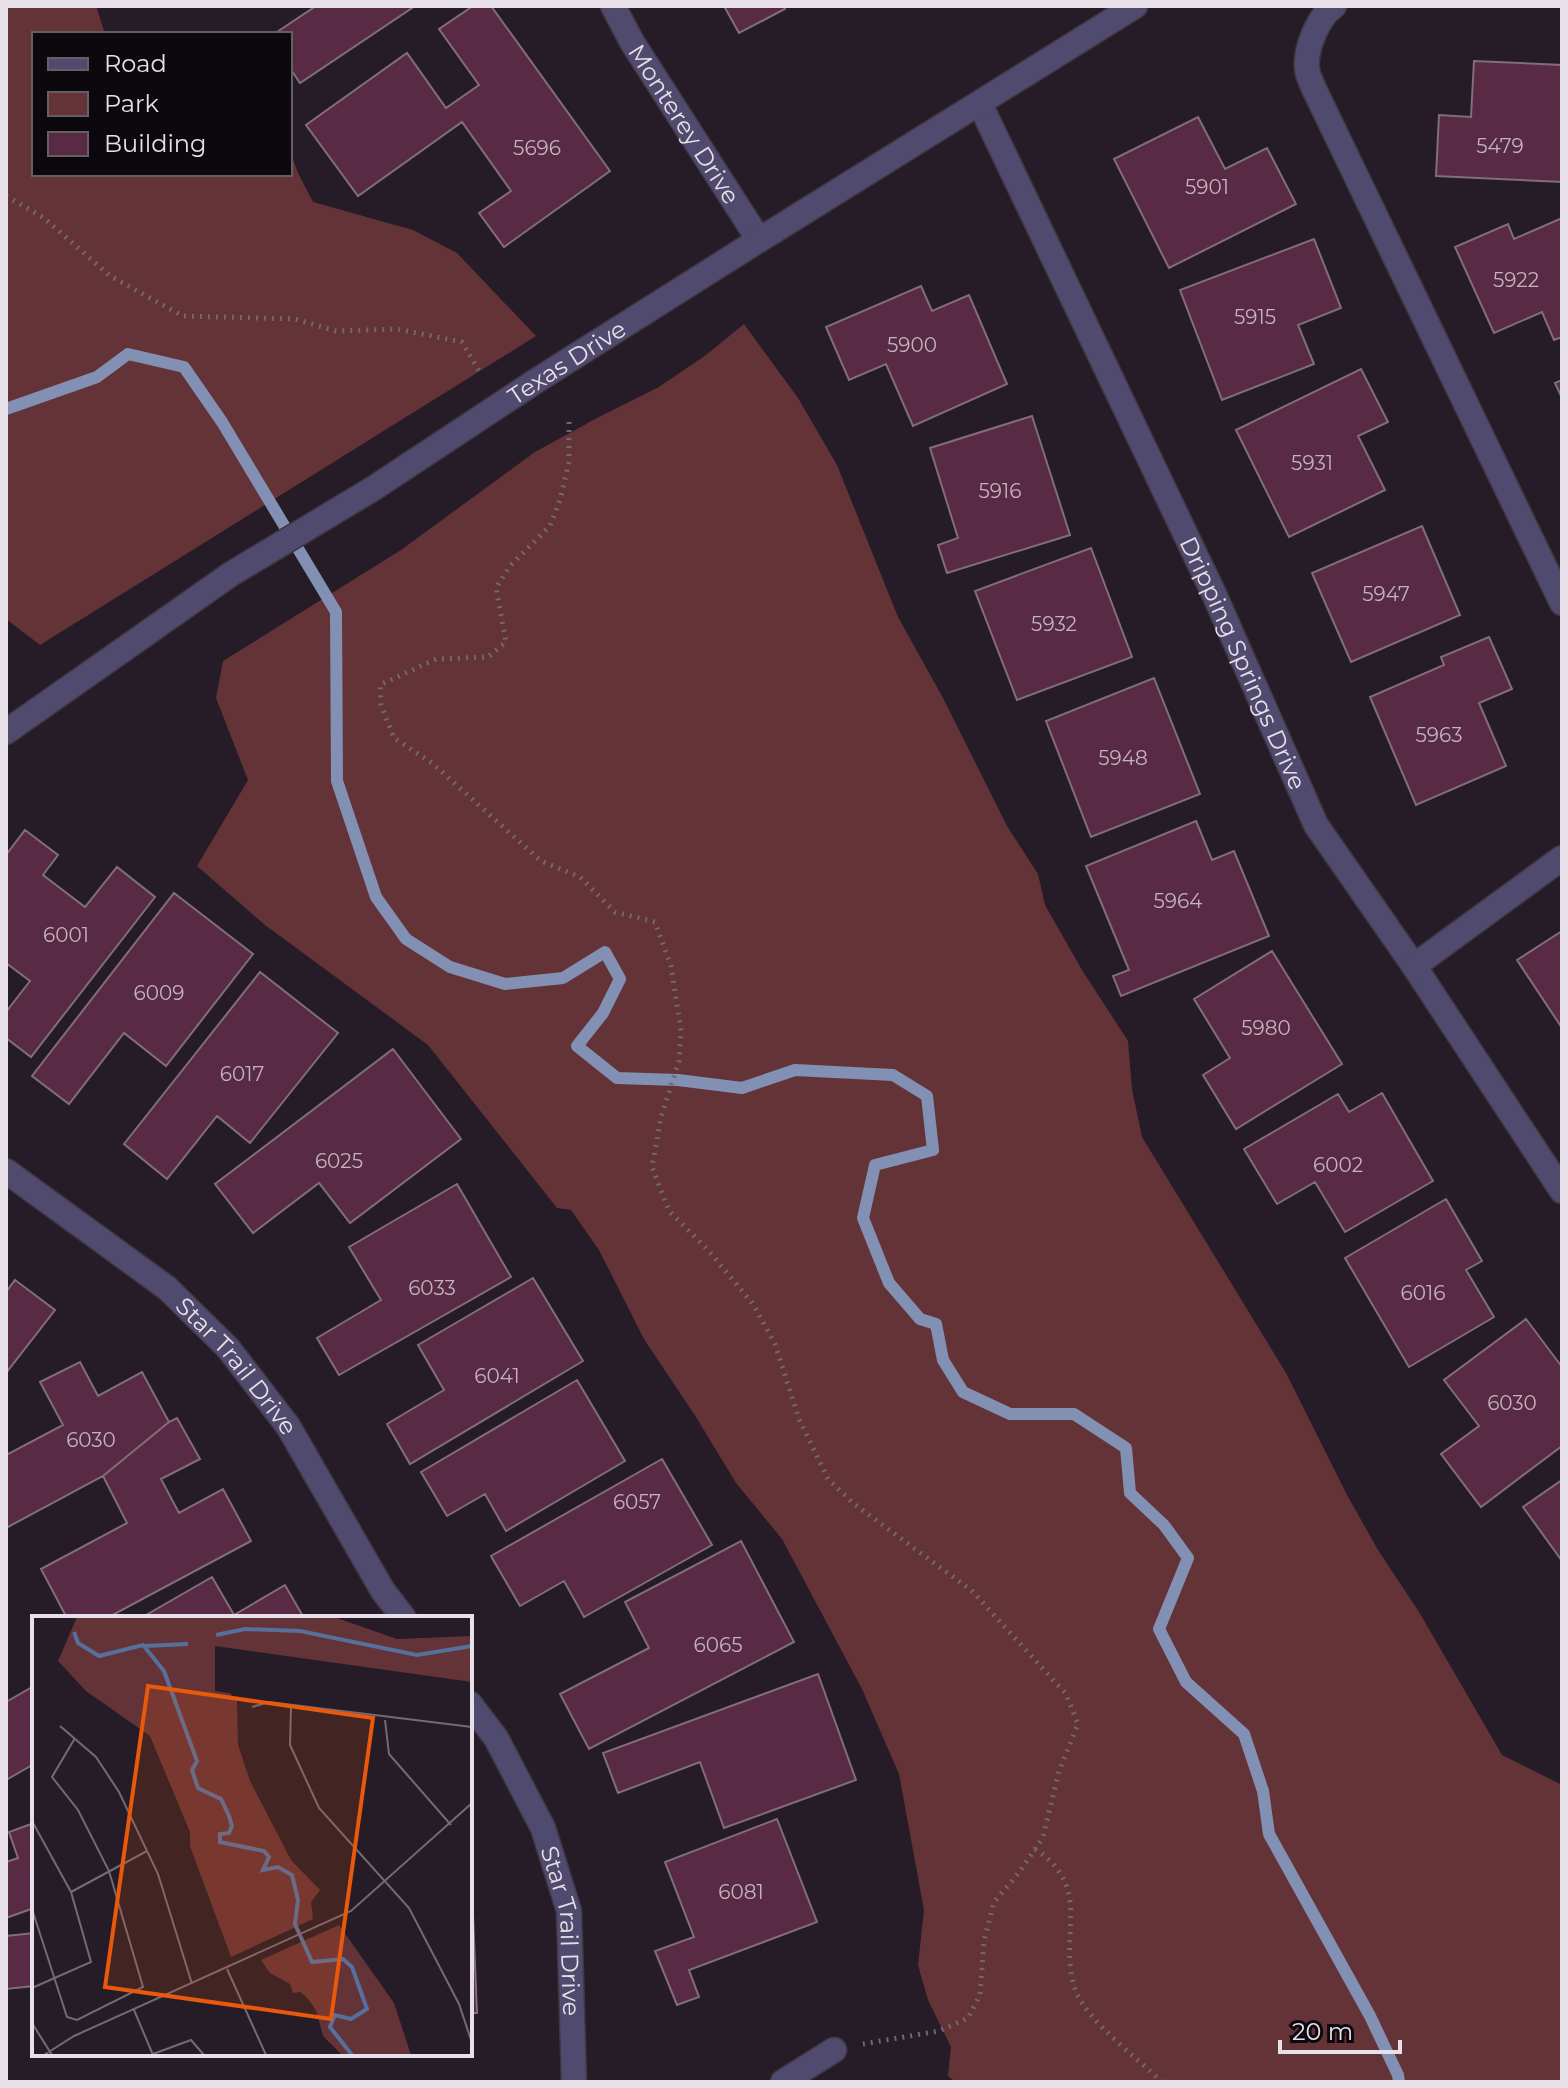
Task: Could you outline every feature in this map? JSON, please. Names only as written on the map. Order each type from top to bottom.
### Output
[{"type":"street","name":"Monterey Drive","points":[[613,6],[632,42],[759,240]]},
{"type":"street","name":"Texas Drive","points":[[6,732],[231,574],[374,488],[539,379],[1135,6]]},
{"type":"street","points":[[1334,6],[1312,35],[1307,69],[1316,93],[1562,603]]},
{"type":"street","name":"Dripping Springs Drive","points":[[980,104],[1214,594],[1316,825],[1414,966],[1562,1191]]},
{"type":"street","points":[[1414,966],[1562,858]]},
{"type":"street","name":"Star Trail Drive","points":[[6,1171],[167,1288],[228,1348],[288,1426],[383,1591],[402,1616]]},
{"type":"street","name":"Star Trail Drive","points":[[472,1707],[496,1738],[543,1828],[569,1911],[574,2082]]},
{"type":"street","points":[[783,2082],[834,2050]]},
{"type":"path","points":[[6,196],[44,218],[110,276],[183,316],[295,319],[336,331],[397,329],[462,342],[479,371]]},
{"type":"path","points":[[569,422],[569,462],[550,526],[510,566],[496,588],[506,642],[488,657],[436,659],[380,685],[381,705],[394,738],[432,763],[541,861],[580,877],[615,912],[655,922],[671,966],[681,1031],[679,1061],[661,1117],[652,1167],[669,1211],[708,1250],[753,1304],[775,1344],[799,1419],[828,1479],[853,1503],[972,1591],[1066,1694],[1078,1724],[1059,1771],[1043,1837],[994,1902],[984,1941],[980,1995],[968,2018],[939,2031],[834,2050]]},
{"type":"path","points":[[1035,1849],[1049,1859],[1060,1873],[1070,1896],[1070,1961],[1075,1989],[1089,2014],[1162,2082]]},
{"type":"green space","points":[[6,6],[96,6],[104,32],[32,32],[32,176],[292,176],[292,156],[313,202],[413,230],[457,253],[536,336],[40,645],[6,619]]},
{"type":"green space","points":[[744,324],[798,398],[837,465],[898,617],[943,698],[1007,826],[1038,874],[1045,905],[1128,1041],[1132,1089],[1142,1137],[1286,1373],[1378,1550],[1419,1612],[1502,1755],[1562,1785],[1562,2082],[955,2082],[948,2076],[951,2047],[928,2000],[918,1965],[924,1910],[899,1774],[862,1689],[782,1539],[736,1483],[644,1339],[599,1250],[571,1210],[557,1208],[428,1045],[265,925],[197,866],[248,780],[216,698],[223,661],[401,550],[535,452],[659,387]]},
{"type":"building","points":[[316,6],[415,6],[300,83],[292,71],[292,32],[277,32]]},
{"type":"building","points":[[473,6],[491,6],[610,171],[504,247],[479,213],[511,191],[462,122],[358,196],[306,125],[407,53],[446,108],[479,85],[439,29]]},
{"type":"building","points":[[724,6],[783,6],[785,9],[739,33]]},
{"type":"building","points":[[1474,61],[1562,65],[1562,182],[1436,176],[1439,115],[1471,117]]},
{"type":"building","points":[[1198,117],[1225,169],[1267,148],[1296,204],[1169,268],[1114,159]]},
{"type":"building","points":[[1562,218],[1562,337],[1554,340],[1542,312],[1494,333],[1455,247],[1508,224],[1514,239]]},
{"type":"building","points":[[1314,239],[1341,308],[1298,325],[1314,364],[1222,400],[1180,290]]},
{"type":"building","points":[[921,286],[932,311],[969,295],[1007,384],[913,426],[886,364],[849,380],[826,327]]},
{"type":"building","points":[[1361,369],[1388,422],[1358,436],[1385,490],[1289,537],[1236,430]]},
{"type":"building","points":[[1562,380],[1562,398],[1555,383]]},
{"type":"building","points":[[1032,416],[1070,535],[947,573],[938,545],[958,538],[930,448]]},
{"type":"building","points":[[1422,526],[1460,615],[1351,662],[1312,573]]},
{"type":"building","points":[[1091,548],[1132,657],[1017,700],[975,591]]},
{"type":"building","points":[[1489,637],[1512,689],[1479,703],[1506,766],[1416,805],[1370,697],[1444,665],[1441,657]]},
{"type":"building","points":[[1154,678],[1200,794],[1091,837],[1046,721]]},
{"type":"building","points":[[1196,821],[1212,860],[1234,851],[1269,936],[1121,996],[1113,976],[1129,970],[1086,866]]},
{"type":"building","points":[[25,830],[58,855],[43,875],[85,907],[117,867],[155,897],[31,1057],[6,1038],[6,1012],[30,981],[6,963],[6,855]]},
{"type":"building","points":[[174,893],[253,954],[166,1066],[124,1033],[69,1104],[32,1076]]},
{"type":"building","points":[[1562,931],[1562,1028],[1517,960]]},
{"type":"building","points":[[1272,951],[1342,1064],[1236,1129],[1203,1075],[1230,1058],[1194,999]]},
{"type":"building","points":[[260,972],[338,1033],[250,1143],[217,1116],[167,1179],[124,1144]]},
{"type":"building","points":[[393,1049],[461,1139],[350,1223],[319,1183],[253,1233],[215,1184]]},
{"type":"building","points":[[1382,1093],[1433,1181],[1345,1232],[1315,1182],[1277,1204],[1244,1149],[1338,1094],[1349,1112]]},
{"type":"building","points":[[457,1184],[511,1277],[339,1375],[317,1338],[381,1300],[349,1247]]},
{"type":"building","points":[[1446,1199],[1482,1261],[1466,1270],[1494,1317],[1409,1367],[1345,1258]]},
{"type":"building","points":[[533,1278],[583,1361],[410,1464],[387,1424],[444,1390],[418,1345]]},
{"type":"building","points":[[15,1280],[55,1310],[6,1373],[6,1292]]},
{"type":"building","points":[[1526,1319],[1562,1367],[1562,1446],[1481,1507],[1441,1454],[1479,1426],[1444,1380]]},
{"type":"building","points":[[80,1362],[98,1396],[142,1372],[169,1422],[103,1476],[6,1528],[6,1455],[63,1425],[40,1382]]},
{"type":"building","points":[[577,1380],[625,1461],[506,1531],[485,1494],[447,1516],[421,1472]]},
{"type":"building","points":[[177,1418],[200,1459],[161,1479],[179,1513],[223,1489],[251,1541],[111,1616],[66,1616],[41,1569],[127,1523],[103,1476]]},
{"type":"building","points":[[662,1459],[712,1545],[584,1617],[564,1581],[520,1606],[491,1556]]},
{"type":"building","points":[[1562,1480],[1562,1561],[1523,1507]]},
{"type":"building","points":[[741,1541],[794,1642],[589,1749],[560,1694],[649,1648],[625,1602]]},
{"type":"building","points":[[212,1577],[234,1615],[285,1585],[303,1616],[144,1616]]},
{"type":"building","points":[[818,1674],[856,1780],[724,1828],[700,1762],[618,1793],[603,1753]]},
{"type":"building","points":[[32,1687],[32,1765],[6,1780],[6,1702]]},
{"type":"building","points":[[777,1819],[817,1922],[689,1970],[699,1997],[677,2005],[655,1951],[694,1937],[665,1862]]},
{"type":"building","points":[[32,1824],[32,1909],[6,1918],[6,1862],[18,1858],[9,1832]]},
{"type":"building","points":[[472,1890],[477,2013],[472,2013]]},
{"type":"building","points":[[32,1933],[32,1986],[6,1989],[6,1936]]},
{"type":"waterway","points":[[6,409],[97,377],[128,354],[184,367],[222,422],[336,612],[337,781],[376,897],[406,939],[450,967],[505,984],[563,978],[605,952],[620,979],[603,1013],[577,1046],[617,1078],[678,1080],[742,1088],[795,1070],[893,1075],[927,1096],[933,1150],[875,1165],[863,1218],[889,1283],[920,1319],[936,1324],[943,1360],[963,1392],[1010,1414],[1074,1414],[1126,1448],[1130,1493],[1164,1525],[1188,1558],[1159,1629],[1186,1682],[1244,1734],[1263,1791],[1269,1834],[1370,2016],[1399,2082]]}]
